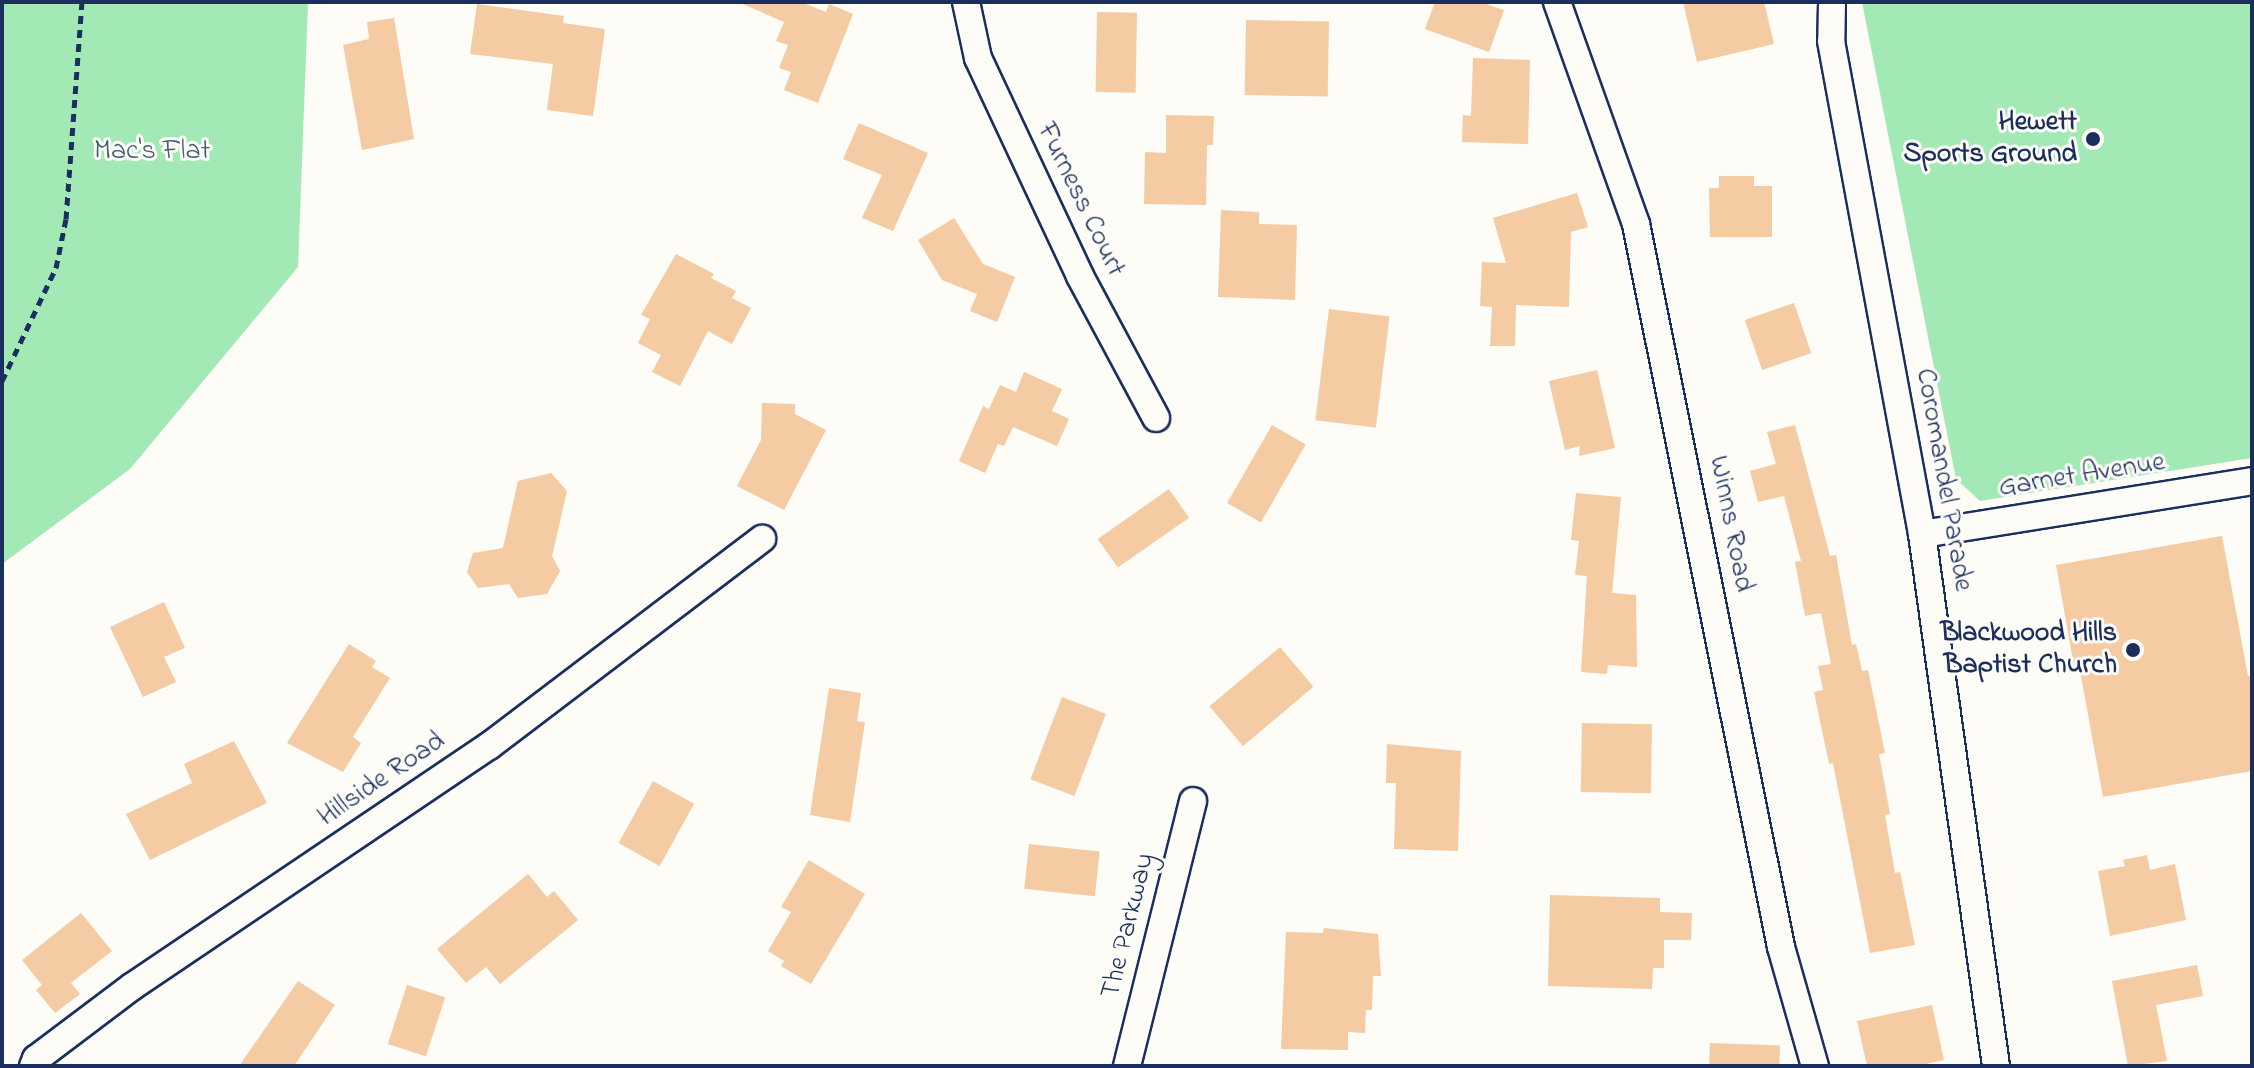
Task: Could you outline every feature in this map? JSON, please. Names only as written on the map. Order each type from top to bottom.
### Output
[{"type":"street","name":"Furness Court","points":[[966,2],[978,58],[1080,276],[1156,418]]},
{"type":"street","name":"Winns Road","points":[[1557,2],[1604,126],[1636,224],[1781,947],[1815,1066]]},
{"type":"street","name":"Coromandel Parade","points":[[1832,2],[1831,41],[1922,534],[1996,1066]]},
{"type":"street","name":"Garnet Avenue","points":[[1922,534],[2252,481]]},
{"type":"street","name":"Hillside Road","points":[[33,1066],[36,1059],[133,986],[489,746],[762,539]]},
{"type":"street","name":"The Parkway","points":[[1127,1066],[1193,801]]},
{"type":"path","points":[[2,381],[59,256],[66,219],[82,2]]},
{"type":"green space","name":"Mac's Flat","points":[[2,2],[308,2],[298,267],[130,469],[2,564]]},
{"type":"green space","points":[[1862,2],[2252,2],[2252,458],[1980,501],[1956,479]]},
{"type":"building","points":[[738,2],[801,2],[826,12],[829,4],[853,14],[818,103],[784,90],[791,72],[779,68],[788,45],[776,41],[784,22]]},
{"type":"building","points":[[1435,2],[1480,2],[1504,10],[1489,52],[1425,29]]},
{"type":"building","points":[[1683,2],[1764,2],[1774,44],[1697,62]]},
{"type":"building","points":[[477,4],[564,16],[563,23],[605,29],[593,116],[547,110],[553,64],[470,54]]},
{"type":"building","points":[[1097,12],[1137,13],[1136,93],[1096,92]]},
{"type":"building","points":[[394,18],[414,139],[362,150],[343,45],[369,39],[367,22]]},
{"type":"building","points":[[1246,20],[1329,21],[1328,96],[1245,95]]},
{"type":"building","points":[[1473,58],[1530,60],[1528,144],[1462,142],[1463,115],[1471,116]]},
{"type":"building","points":[[1166,115],[1214,116],[1213,145],[1207,145],[1206,205],[1144,204],[1145,152],[1166,153]]},
{"type":"building","points":[[859,123],[928,153],[893,231],[862,218],[882,175],[843,159]]},
{"type":"building","points":[[1719,176],[1754,176],[1754,186],[1772,186],[1772,237],[1710,237],[1709,188],[1719,188]]},
{"type":"building","points":[[1577,193],[1588,227],[1571,232],[1569,307],[1516,305],[1515,346],[1490,346],[1492,307],[1480,306],[1482,262],[1506,263],[1493,218]]},
{"type":"building","points":[[1221,210],[1259,212],[1259,224],[1297,225],[1295,300],[1218,297]]},
{"type":"building","points":[[954,218],[983,264],[1015,277],[997,322],[970,311],[977,294],[942,280],[918,240]]},
{"type":"building","points":[[676,254],[714,274],[711,278],[736,291],[732,298],[751,308],[732,344],[708,331],[680,386],[652,372],[661,355],[638,343],[650,319],[641,315]]},
{"type":"building","points":[[1794,303],[1811,353],[1762,370],[1745,320]]},
{"type":"building","points":[[1329,309],[1390,316],[1376,428],[1315,420]]},
{"type":"building","points":[[1597,370],[1615,448],[1579,456],[1580,446],[1565,450],[1549,381]]},
{"type":"building","points":[[1024,372],[1062,389],[1052,411],[1069,419],[1057,446],[1013,427],[1004,446],[998,444],[985,473],[959,461],[983,406],[989,409],[1000,385],[1016,392]]},
{"type":"building","points":[[762,403],[795,404],[795,414],[826,430],[784,510],[737,486],[761,440]]},
{"type":"building","points":[[1272,425],[1306,444],[1261,522],[1227,503]]},
{"type":"building","points":[[1795,425],[1830,556],[1836,555],[1852,645],[1856,644],[1862,671],[1868,670],[1885,753],[1879,754],[1890,814],[1885,815],[1895,873],[1900,872],[1915,945],[1870,953],[1833,763],[1829,764],[1814,692],[1823,690],[1818,666],[1831,664],[1821,613],[1805,616],[1795,562],[1801,561],[1784,496],[1758,502],[1750,471],[1776,464],[1767,432]]},
{"type":"building","points":[[551,473],[567,491],[552,556],[560,571],[547,594],[518,598],[509,584],[478,588],[467,572],[473,553],[503,548],[518,481]]},
{"type":"building","points":[[1169,489],[1189,518],[1118,568],[1098,539]]},
{"type":"building","points":[[1576,493],[1621,497],[1612,593],[1636,595],[1637,667],[1608,665],[1607,674],[1581,672],[1587,576],[1575,575],[1579,541],[1571,540]]},
{"type":"building","points":[[2222,536],[2248,676],[2252,676],[2252,771],[2103,797],[2079,665],[2074,666],[2056,565]]},
{"type":"building","points":[[164,602],[185,648],[164,657],[176,682],[143,697],[110,627]]},
{"type":"building","points":[[349,644],[376,661],[372,667],[390,678],[353,737],[361,743],[343,772],[287,743]]},
{"type":"building","points":[[1280,647],[1313,687],[1243,746],[1210,706]]},
{"type":"building","points":[[829,688],[861,693],[857,721],[865,722],[850,822],[810,815]]},
{"type":"building","points":[[1062,697],[1106,714],[1074,796],[1030,779]]},
{"type":"building","points":[[1582,723],[1652,724],[1651,793],[1581,792]]},
{"type":"building","points":[[234,741],[267,803],[150,860],[126,814],[192,783],[184,764]]},
{"type":"building","points":[[1387,744],[1461,751],[1458,851],[1394,849],[1396,783],[1386,783]]},
{"type":"building","points":[[653,781],[694,804],[660,866],[619,843]]},
{"type":"building","points":[[1029,844],[1100,851],[1095,896],[1024,889]]},
{"type":"building","points":[[2147,855],[2150,870],[2175,864],[2186,920],[2110,936],[2098,871],[2125,866],[2123,860]]},
{"type":"building","points":[[809,860],[865,894],[811,984],[781,966],[784,961],[768,951],[791,912],[781,907]]},
{"type":"building","points":[[528,874],[547,897],[554,891],[578,920],[500,984],[486,967],[466,983],[437,949]]},
{"type":"building","points":[[1550,895],[1660,898],[1660,912],[1692,913],[1691,940],[1664,940],[1664,968],[1653,968],[1652,989],[1548,986]]},
{"type":"building","points":[[81,913],[112,951],[71,983],[80,994],[55,1013],[36,990],[42,985],[22,960]]},
{"type":"building","points":[[1324,928],[1378,934],[1381,976],[1373,976],[1372,1010],[1366,1010],[1365,1033],[1348,1032],[1348,1050],[1281,1049],[1286,932],[1323,933]]},
{"type":"building","points":[[2197,965],[2203,996],[2156,1005],[2167,1061],[2128,1066],[2112,981]]},
{"type":"building","points":[[298,981],[335,1005],[294,1066],[239,1066]]},
{"type":"building","points":[[407,985],[445,997],[426,1056],[388,1044]]},
{"type":"building","points":[[1932,1005],[1944,1060],[1917,1066],[1867,1066],[1857,1021]]},
{"type":"building","points":[[1710,1043],[1780,1045],[1779,1066],[1709,1066]]},
{"type":"place","name":"Hewett Sports Ground","points":[[2093,139]]},
{"type":"place","name":"Blackwood Hills Baptist Church","points":[[2133,650]]}]
